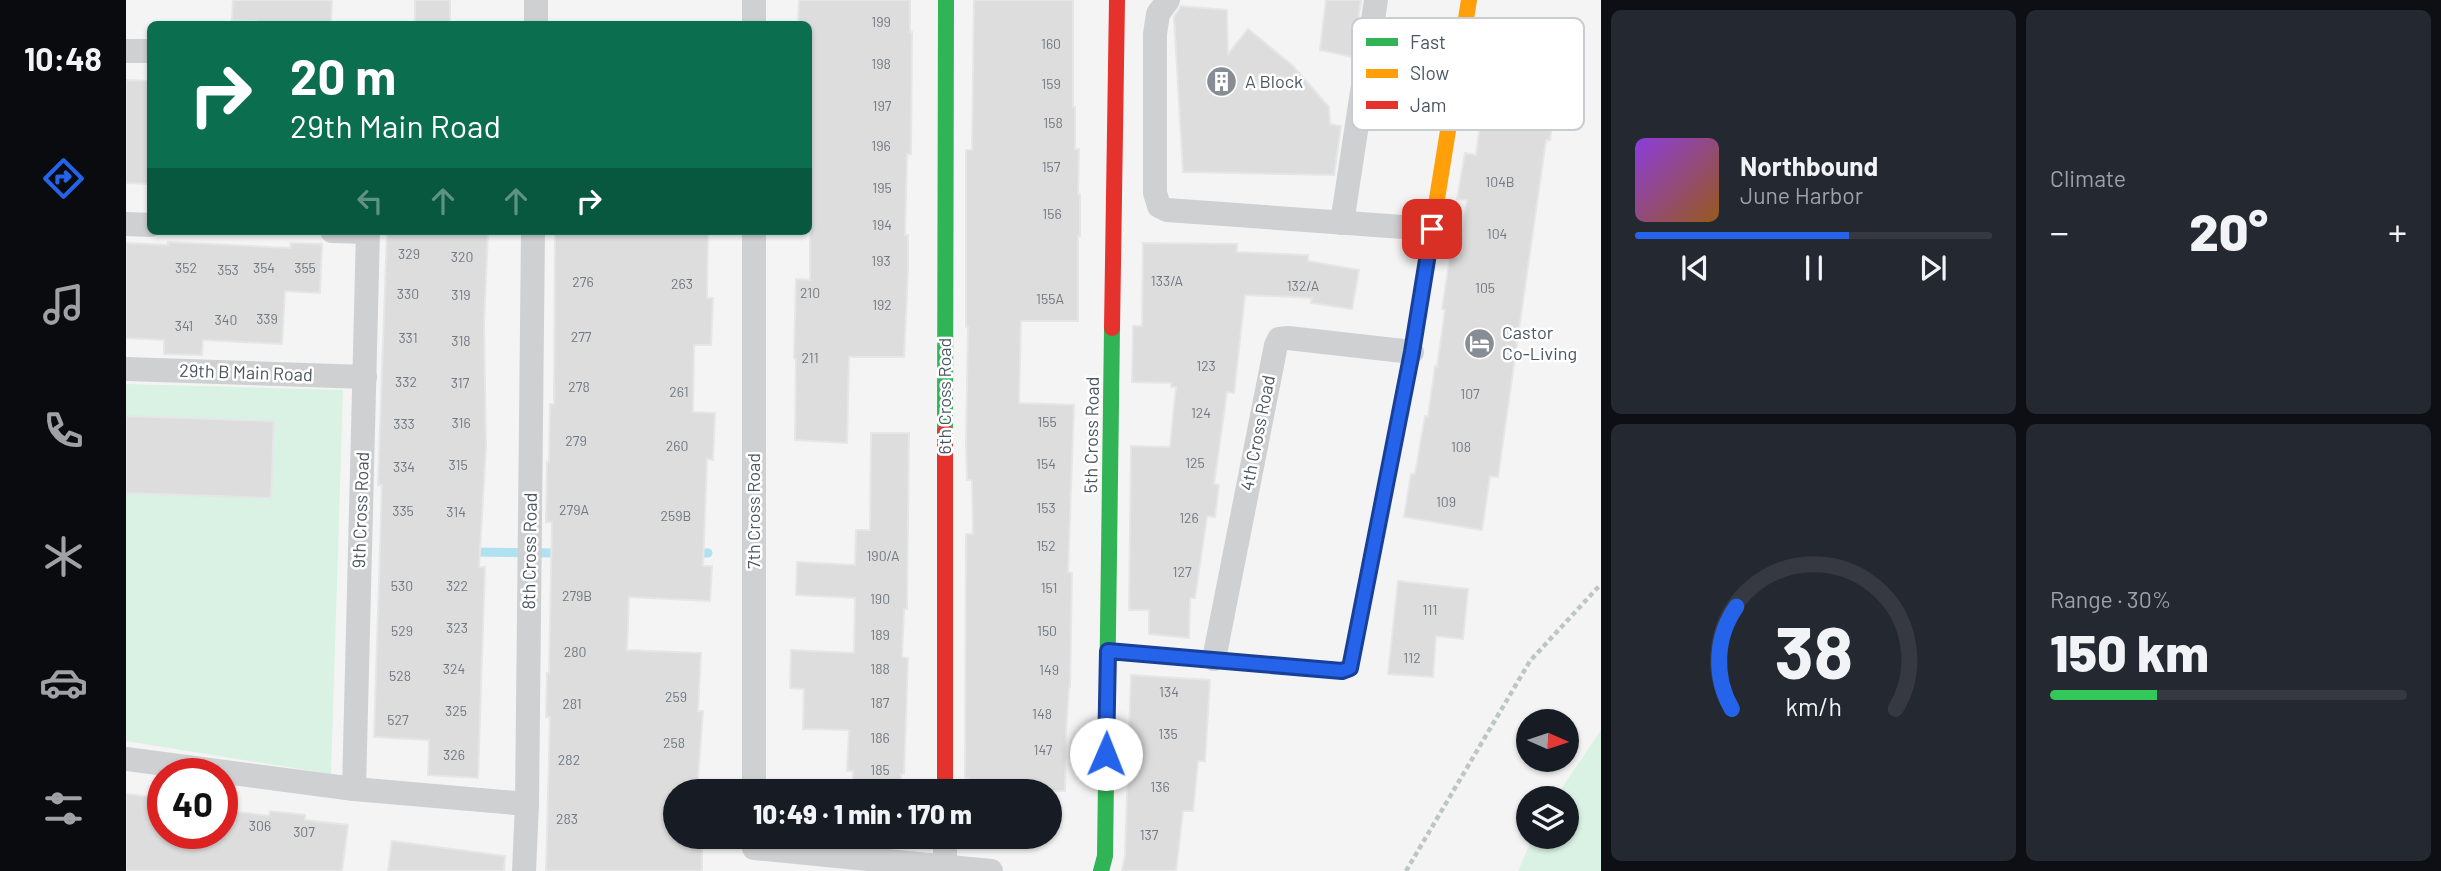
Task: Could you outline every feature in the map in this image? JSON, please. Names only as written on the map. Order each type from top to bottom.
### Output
[{"type":"street","points":[[536,21],[537,0]]},
{"type":"street","points":[[754,0],[754,21]]},
{"type":"street","name":"6th Cross Road","points":[[945,779],[946,0]]},
{"type":"street","name":"5th Cross Road","points":[[1101,871],[1105,856],[1117,0]]},
{"type":"street","points":[[1168,0],[1158,14],[1155,34],[1155,193],[1159,206],[1167,210],[1432,229]]},
{"type":"street","points":[[1373,18],[1376,0]]},
{"type":"street","points":[[1466,18],[1469,0]]},
{"type":"street","points":[[126,51],[147,51]]},
{"type":"street","points":[[1342,223],[1356,130]]},
{"type":"street","points":[[1108,651],[1342,671],[1350,668],[1412,352],[1448,130]]},
{"type":"street","points":[[126,224],[147,225]]},
{"type":"street","name":"9th Cross Road","points":[[354,789],[368,235]]},
{"type":"street","name":"8th Cross Road","points":[[524,871],[534,235]]},
{"type":"street","name":"7th Cross Road","points":[[754,235],[754,779]]},
{"type":"street","name":"4th Cross Road","points":[[1214,659],[1279,339],[1412,352]]},
{"type":"street","name":"29th B Main Road","points":[[126,369],[365,377]]},
{"type":"street","points":[[126,759],[354,789],[527,804]]},
{"type":"street","points":[[945,849],[945,865]]},
{"type":"street","points":[[753,852],[945,865],[991,871]]},
{"type":"path","points":[[1406,871],[1530,661],[1601,584]]},
{"type":"green space","points":[[126,384],[343,390],[331,774],[126,741]]},
{"type":"green space","points":[[1601,730],[1601,871],[1518,871],[1528,849],[1579,849],[1579,786],[1563,786],[1573,772],[1579,772],[1579,763]]},
{"type":"building","points":[[233,0],[332,0],[331,21],[232,20]]},
{"type":"building","points":[[415,0],[450,0],[450,21],[415,21]]},
{"type":"building","points":[[799,0],[910,0],[911,154],[907,154],[905,235],[908,235],[908,269],[904,357],[849,357],[847,443],[795,440],[796,279],[810,280],[812,235],[812,21],[798,21]]},
{"type":"building","points":[[974,0],[1073,0],[1073,107],[1075,149],[1079,149],[1080,194],[1078,321],[1021,321],[1019,403],[1074,405],[1068,572],[1072,573],[1070,687],[1065,791],[1062,791],[1062,779],[965,778],[966,534],[973,534],[972,480],[967,480],[966,443],[966,150],[972,150]]},
{"type":"building","points":[[1326,0],[1361,0],[1358,18],[1352,18],[1352,57],[1320,50]]},
{"type":"building","name":"A Block","points":[[1181,6],[1227,10],[1228,54],[1248,29],[1292,65],[1329,107],[1330,124],[1341,126],[1334,175],[1183,172],[1174,17]]},
{"type":"building","points":[[126,80],[147,81],[147,184],[126,183]]},
{"type":"building","points":[[1479,130],[1551,130],[1550,140],[1546,140],[1498,477],[1490,476],[1482,530],[1404,517],[1411,474],[1415,474],[1425,416],[1428,417],[1435,366],[1437,367],[1450,256],[1458,257],[1467,200],[1457,199],[1465,153],[1476,155]]},
{"type":"building","points":[[387,235],[488,235],[484,324],[486,447],[479,567],[485,567],[478,778],[428,775],[429,740],[374,737],[382,485],[378,485]]},
{"type":"building","points":[[555,235],[708,235],[707,298],[713,298],[711,345],[694,345],[693,412],[715,413],[713,460],[707,459],[703,566],[712,566],[710,601],[629,597],[627,650],[701,653],[698,711],[703,711],[698,779],[663,779],[663,849],[702,849],[702,871],[546,871],[550,717],[546,717],[552,522],[546,522],[550,404],[554,404]]},
{"type":"building","points":[[168,242],[290,248],[291,243],[322,244],[320,293],[285,291],[282,344],[203,340],[202,355],[164,354],[164,340],[126,338],[126,243],[168,245]]},
{"type":"building","points":[[1143,243],[1237,244],[1237,252],[1308,255],[1308,261],[1359,270],[1352,309],[1311,303],[1312,298],[1245,295],[1234,393],[1227,392],[1214,484],[1219,485],[1215,517],[1207,516],[1195,598],[1190,598],[1189,638],[1149,634],[1149,610],[1129,610],[1131,446],[1170,447],[1176,387],[1171,387],[1171,383],[1132,382],[1133,326],[1142,326]]},
{"type":"building","points":[[126,416],[274,421],[271,498],[126,493]]},
{"type":"building","points":[[871,433],[909,433],[907,609],[904,609],[902,657],[908,658],[904,774],[901,774],[901,779],[853,779],[853,771],[847,771],[849,730],[803,729],[804,689],[790,688],[791,650],[854,653],[855,598],[796,595],[797,562],[855,565],[856,530],[870,530]]},
{"type":"building","points":[[1398,581],[1468,589],[1463,639],[1436,636],[1433,677],[1388,674]]},
{"type":"building","points":[[1131,675],[1210,680],[1205,761],[1198,761],[1193,811],[1183,811],[1176,871],[1122,871],[1125,856]]},
{"type":"building","points":[[126,794],[147,796],[147,849],[238,849],[238,812],[269,816],[270,811],[305,815],[305,820],[348,825],[342,871],[126,871]]},
{"type":"building","points":[[392,841],[505,856],[504,871],[388,871]]},
{"type":"waterway","points":[[471,552],[562,553]]},
{"type":"waterway","points":[[692,553],[708,553]]},
{"type":"traffic: fast","points":[[945,432],[946,0]]},
{"type":"traffic: fast","points":[[1108,651],[1342,671],[1350,668],[1412,352],[1427,261]]},
{"type":"traffic: fast","points":[[1101,871],[1105,856],[1112,328]]},
{"type":"traffic: slow","points":[[1466,18],[1469,0]]},
{"type":"traffic: slow","points":[[1427,261],[1448,130]]},
{"type":"traffic: jam","points":[[1112,328],[1117,0]]},
{"type":"traffic: jam","points":[[945,432],[945,779]]},
{"type":"place","name":"A Block","points":[[1222,82]]},
{"type":"place","name":"Castor Co-Living","points":[[1479,343]]},
{"type":"route","points":[[1106,754],[1108,651],[1342,671],[1350,668],[1412,352],[1432,229]]}]
